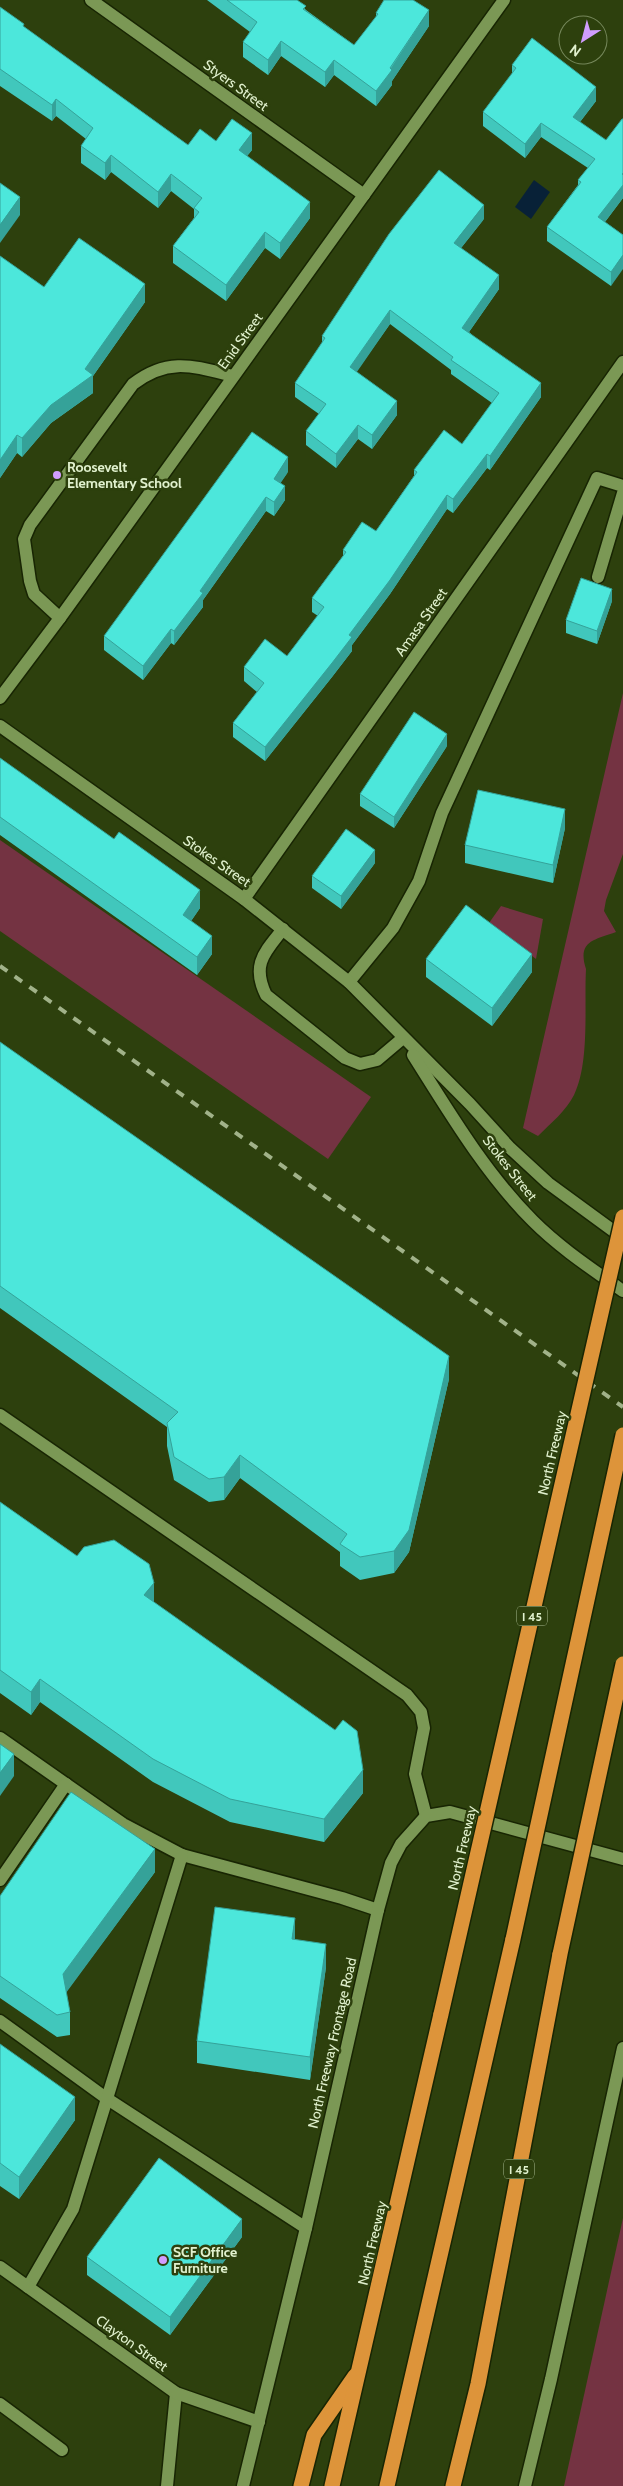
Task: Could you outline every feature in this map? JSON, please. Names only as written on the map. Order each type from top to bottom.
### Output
[{"type":"highway","name":"North Freeway","points":[[332,2486],[623,1218]]},
{"type":"highway","points":[[387,2486],[512,1939],[623,1435]]},
{"type":"highway","name":"I 45","points":[[453,2486],[478,2384],[560,1954],[623,1664]]},
{"type":"highway","points":[[300,2486],[314,2435],[360,2369]]},
{"type":"highway","points":[[463,2486],[478,2384]]},
{"type":"street","name":"Styers Street","points":[[91,0],[364,195]]},
{"type":"street","name":"Enid Street","points":[[0,698],[60,618],[504,0]]},
{"type":"street","name":"Amasa Street","points":[[244,899],[623,362]]},
{"type":"street","points":[[60,618],[34,594],[30,581],[24,539],[30,526],[133,384],[149,372],[180,366],[194,366],[233,376]]},
{"type":"street","points":[[349,982],[393,928],[419,881],[442,813],[597,478],[623,486]]},
{"type":"street","points":[[598,577],[623,493]]},
{"type":"street","name":"Stokes Street","points":[[0,726],[244,899],[349,982],[470,1104],[510,1148],[548,1183],[623,1238]]},
{"type":"street","points":[[283,928],[262,955],[258,972],[266,995],[345,1058],[360,1064],[377,1060],[403,1038]]},
{"type":"street","name":"Stokes Street","points":[[403,1038],[452,1117],[506,1191],[560,1245],[623,1291]]},
{"type":"street","points":[[0,1416],[407,1695],[421,1712],[424,1728],[415,1774],[426,1816],[450,1812],[623,1859]]},
{"type":"street","points":[[0,1738],[124,1824],[182,1855],[342,1898],[378,1910]]},
{"type":"street","points":[[0,1880],[66,1784]]},
{"type":"street","name":"North Freeway Frontage Road","points":[[243,2486],[306,2228],[378,1910],[391,1864],[401,1844],[426,1816]]},
{"type":"street","points":[[28,2287],[73,2209],[182,1855]]},
{"type":"street","points":[[0,2021],[106,2098],[306,2228]]},
{"type":"street","points":[[525,2486],[551,2379],[623,2048]]},
{"type":"street","name":"Clayton Street","points":[[0,2267],[176,2393],[259,2422]]},
{"type":"street","points":[[167,2486],[176,2393]]},
{"type":"street","points":[[0,2404],[62,2450]]},
{"type":"shaded area","points":[[623,693],[623,854],[606,900],[604,911],[616,932],[594,940],[586,947],[584,953],[586,969],[585,1034],[579,1082],[567,1106],[538,1136],[523,1128]]},
{"type":"shaded area","points":[[0,840],[371,1097],[328,1159],[0,931]]},
{"type":"shaded area","points":[[501,906],[543,919],[536,959],[489,923]]},
{"type":"shaded area","points":[[623,2218],[623,2486],[564,2486]]},
{"type":"water","points":[[534,180],[550,192],[531,219],[515,207]]},
{"type":"building","points":[[227,0],[297,0],[306,6],[303,9],[354,45],[378,14],[376,13],[384,0],[413,0],[429,10],[390,68],[392,70],[376,91],[334,60],[325,72],[281,41],[268,60],[243,42],[257,22]]},
{"type":"building","points":[[0,7],[24,24],[23,26],[188,145],[200,129],[216,141],[232,119],[252,133],[239,150],[310,202],[280,243],[265,232],[226,285],[173,246],[199,212],[194,208],[202,198],[171,174],[158,192],[111,155],[105,163],[81,146],[93,128],[56,99],[52,105],[0,69]]},
{"type":"building","points":[[532,38],[558,58],[558,65],[567,65],[596,87],[573,117],[606,140],[623,119],[623,185],[598,217],[623,235],[623,255],[611,272],[547,227],[581,182],[578,180],[595,159],[541,123],[525,144],[483,112],[516,68],[512,65]]},
{"type":"building","points":[[439,170],[484,205],[454,243],[499,275],[462,328],[541,383],[490,456],[487,454],[453,499],[447,495],[390,580],[349,635],[352,637],[265,747],[233,723],[264,683],[244,667],[265,639],[287,656],[324,607],[312,598],[346,552],[343,550],[362,522],[376,531],[417,472],[414,470],[444,430],[462,444],[499,393],[451,360],[453,357],[390,310],[350,367],[397,401],[372,435],[358,425],[336,454],[306,431],[326,404],[295,383],[325,338],[322,336],[389,234]]},
{"type":"building","points":[[0,183],[20,197],[0,225]]},
{"type":"building","points":[[79,238],[145,284],[85,369],[93,375],[51,405],[22,438],[17,435],[0,460],[0,256],[44,287]]},
{"type":"building","points":[[252,432],[288,457],[274,479],[285,486],[274,502],[266,497],[200,591],[203,593],[174,631],[171,629],[143,666],[104,636]]},
{"type":"building","points":[[581,578],[612,589],[597,631],[566,620]]},
{"type":"building","points":[[414,712],[447,734],[394,817],[360,794]]},
{"type":"building","points":[[0,758],[114,839],[119,832],[200,890],[183,915],[212,936],[197,957],[0,817]]},
{"type":"building","points":[[478,790],[565,809],[553,865],[465,845]]},
{"type":"building","points":[[346,829],[375,850],[341,896],[312,876]]},
{"type":"building","points":[[466,905],[532,954],[492,1008],[426,959]]},
{"type":"building","points":[[0,1042],[449,1356],[409,1530],[394,1551],[360,1557],[340,1544],[347,1534],[240,1455],[224,1477],[209,1479],[174,1457],[167,1423],[178,1412],[0,1286]]},
{"type":"building","points":[[0,1502],[77,1556],[84,1547],[114,1540],[149,1564],[154,1583],[144,1595],[335,1730],[343,1720],[357,1731],[363,1770],[324,1819],[230,1799],[153,1759],[40,1679],[31,1692],[0,1670]]},
{"type":"building","points":[[0,1744],[14,1754],[0,1773]]},
{"type":"building","points":[[71,1792],[155,1849],[63,1974],[70,2012],[57,2015],[0,1976],[0,1896]]},
{"type":"building","points":[[215,1907],[295,1918],[292,1939],[326,1944],[310,2057],[197,2041]]},
{"type":"building","points":[[0,2044],[75,2097],[19,2177],[0,2163]]},
{"type":"building","points":[[159,2158],[242,2219],[170,2317],[87,2257]]},
{"type":"railway","points":[[0,966],[623,1407]]},
{"type":"place","name":"Roosevelt Elementary School","points":[[57,475]]},
{"type":"place","name":"SCF Office Furniture","points":[[163,2260]]}]
